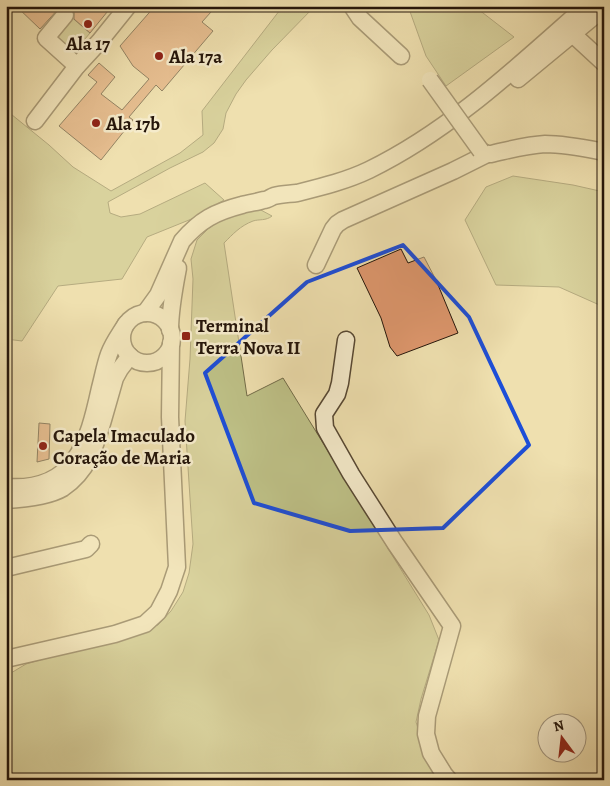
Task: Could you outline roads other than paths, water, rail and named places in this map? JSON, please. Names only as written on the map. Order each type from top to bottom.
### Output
[{"type":"street","points":[[35,121],[77,66],[128,6]]},
{"type":"street","points":[[352,6],[360,18],[401,56]]},
{"type":"street","points":[[144,313],[158,295],[182,241],[205,219],[215,213],[265,200],[274,204],[295,198],[346,190],[376,179],[394,169],[445,136],[530,70],[568,30],[586,6]]},
{"type":"street","points":[[568,30],[604,8]]},
{"type":"street","points":[[64,15],[46,38],[77,66]]},
{"type":"street","points":[[568,30],[604,63]]},
{"type":"street","points":[[430,80],[484,152],[491,154],[519,147],[545,144],[572,146],[604,152]]},
{"type":"street","points":[[316,266],[337,224],[452,171],[484,152]]},
{"type":"street","points":[[6,659],[115,634],[145,624],[158,612],[170,591],[177,567],[170,418],[170,315],[182,241]]},
{"type":"street","points":[[6,487],[14,488],[36,485],[53,479],[74,462],[85,442],[112,345],[126,324],[131,318],[144,313],[153,314],[160,317],[166,323],[171,336],[168,349],[164,355],[152,362],[136,360],[130,356],[124,349],[122,341],[122,332],[126,324]]},
{"type":"street","points":[[346,340],[337,394],[324,414],[325,428],[351,474],[395,543],[452,626],[427,716],[426,734],[431,753],[449,780]]},
{"type":"street","points":[[6,500],[22,500],[43,495],[62,488],[77,476],[87,464],[95,447],[115,378],[120,368],[130,356]]},
{"type":"street","points":[[152,362],[162,373],[165,380],[170,418]]},
{"type":"street","points":[[6,568],[86,549],[91,544]]},
{"type":"place","name":"Ala 17","points":[[88,24]]},
{"type":"place","name":"Ala 17a","points":[[159,56]]},
{"type":"place","name":"Ala 17b","points":[[96,123]]},
{"type":"place","name":"Terminal Terra Nova II","points":[[186,336]]},
{"type":"place","name":"Capela Imaculado Coração de Maria","points":[[43,446]]}]
